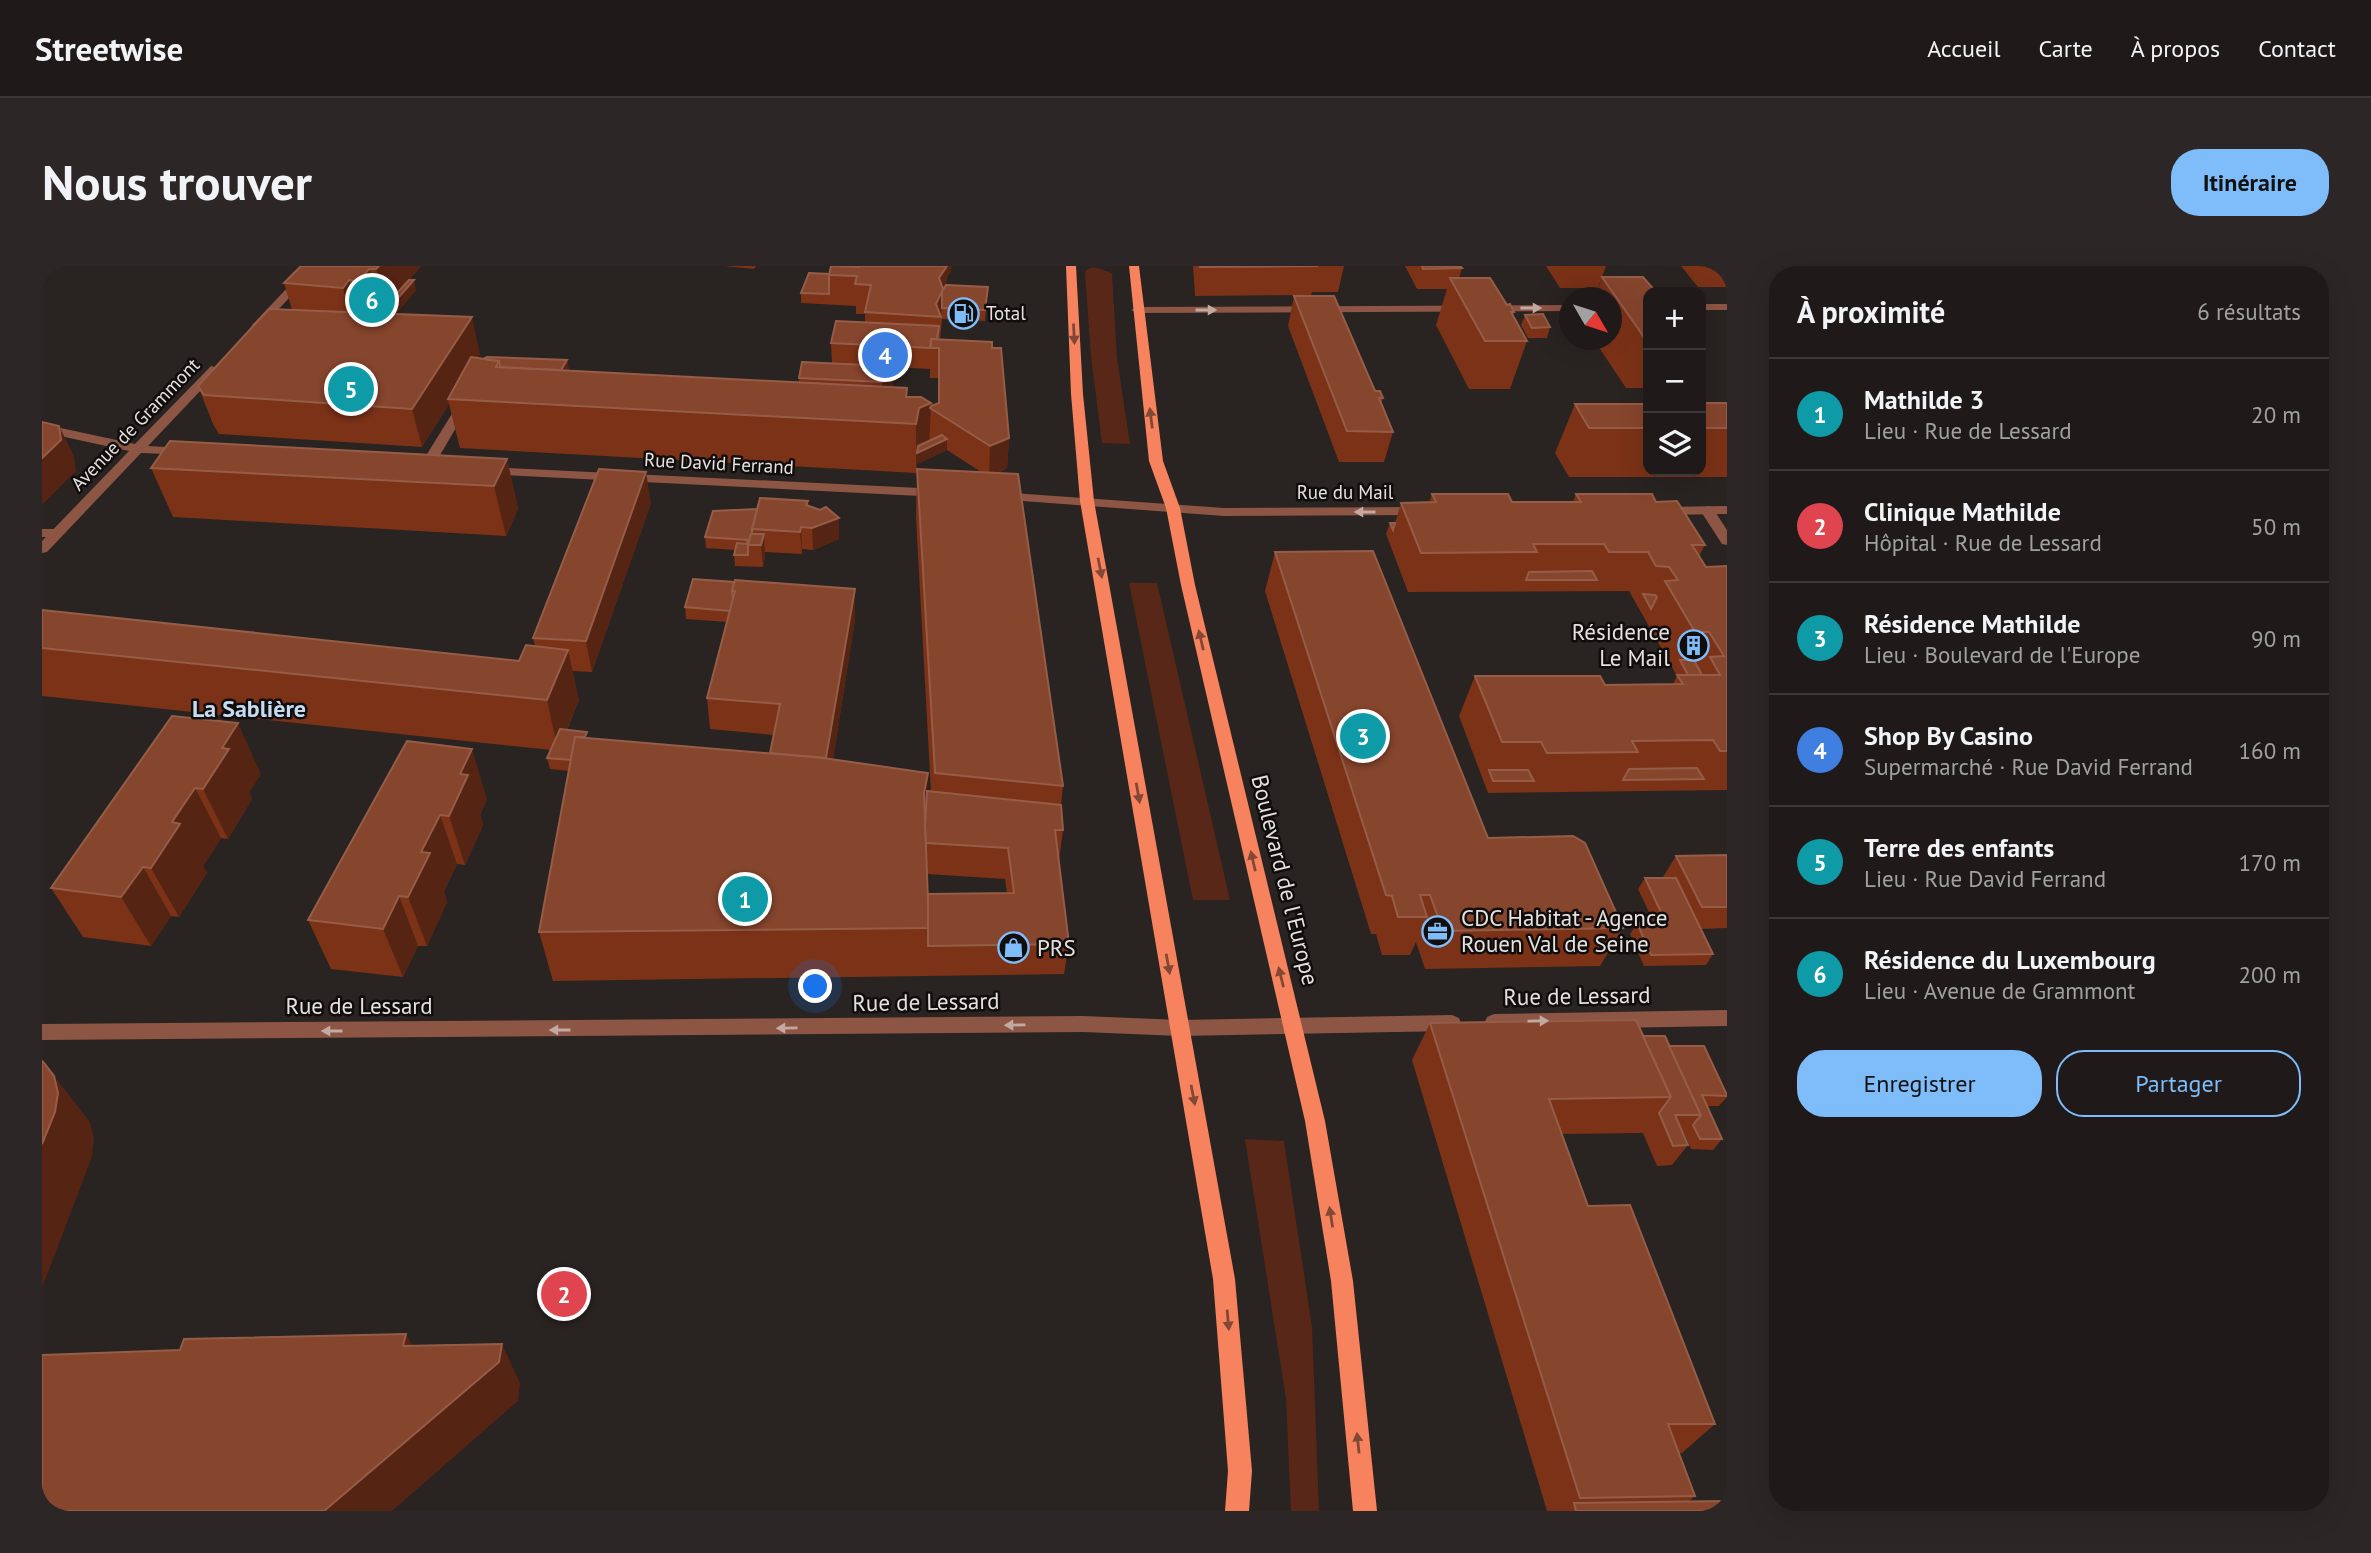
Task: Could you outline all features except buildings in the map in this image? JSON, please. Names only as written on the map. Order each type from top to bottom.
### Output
[{"type":"main road","points":[[1071,266],[1077,394],[1087,501],[1224,1279],[1240,1471],[1237,1511]]},
{"type":"main road","name":"Boulevard de l'Europe","points":[[1134,266],[1156,461],[1173,508],[1188,585],[1315,1121],[1342,1281],[1365,1511]]},
{"type":"street","points":[[249,334],[314,266]]},
{"type":"street","points":[[1706,307],[1727,307]]},
{"type":"street","points":[[1138,310],[1559,308]]},
{"type":"street","name":"Avenue de Grammont","points":[[42,549],[221,363]]},
{"type":"street","points":[[426,467],[467,399],[474,396]]},
{"type":"street","points":[[42,428],[139,449],[200,453]]},
{"type":"street","name":"Rue David Ferrand","points":[[477,470],[958,494]]},
{"type":"street","points":[[986,495],[1087,501]]},
{"type":"street","name":"Rue du Mail","points":[[1087,501],[1224,512],[1442,511]]},
{"type":"street","points":[[1651,510],[1727,510]]},
{"type":"street","points":[[1707,510],[1727,541]]},
{"type":"street","points":[[42,533],[57,533]]},
{"type":"street","name":"Rue de Lessard","points":[[42,1032],[1070,1024],[1180,1028],[1727,1018]]},
{"type":"shaded area","points":[[1094,267],[1112,273],[1117,358],[1130,444],[1102,443],[1091,357],[1085,274],[1086,270]]},
{"type":"shaded area","points":[[1129,583],[1157,583],[1230,900],[1193,900]]},
{"type":"shaded area","points":[[1245,1139],[1284,1141],[1312,1327],[1319,1511],[1291,1511],[1286,1399]]},
{"type":"place","name":"Résidence du Luxembourg","points":[[372,300]]},
{"type":"place","name":"Total","points":[[963,313]]},
{"type":"place","name":"Shop By Casino","points":[[885,355]]},
{"type":"place","name":"Terre des enfants","points":[[351,389]]},
{"type":"place","name":"Résidence Le Mail","points":[[1693,645]]},
{"type":"place","name":"Résidence Mathilde","points":[[1363,736]]},
{"type":"place","name":"Mathilde 3","points":[[745,899]]},
{"type":"place","name":"CDC Habitat - Agence Rouen Val de Seine","points":[[1438,931]]},
{"type":"place","name":"PRS","points":[[1014,948]]},
{"type":"place","name":"Clinique Mathilde","points":[[564,1294]]},
{"type":"district","name":"La Sablière","points":[[249,709]]}]
